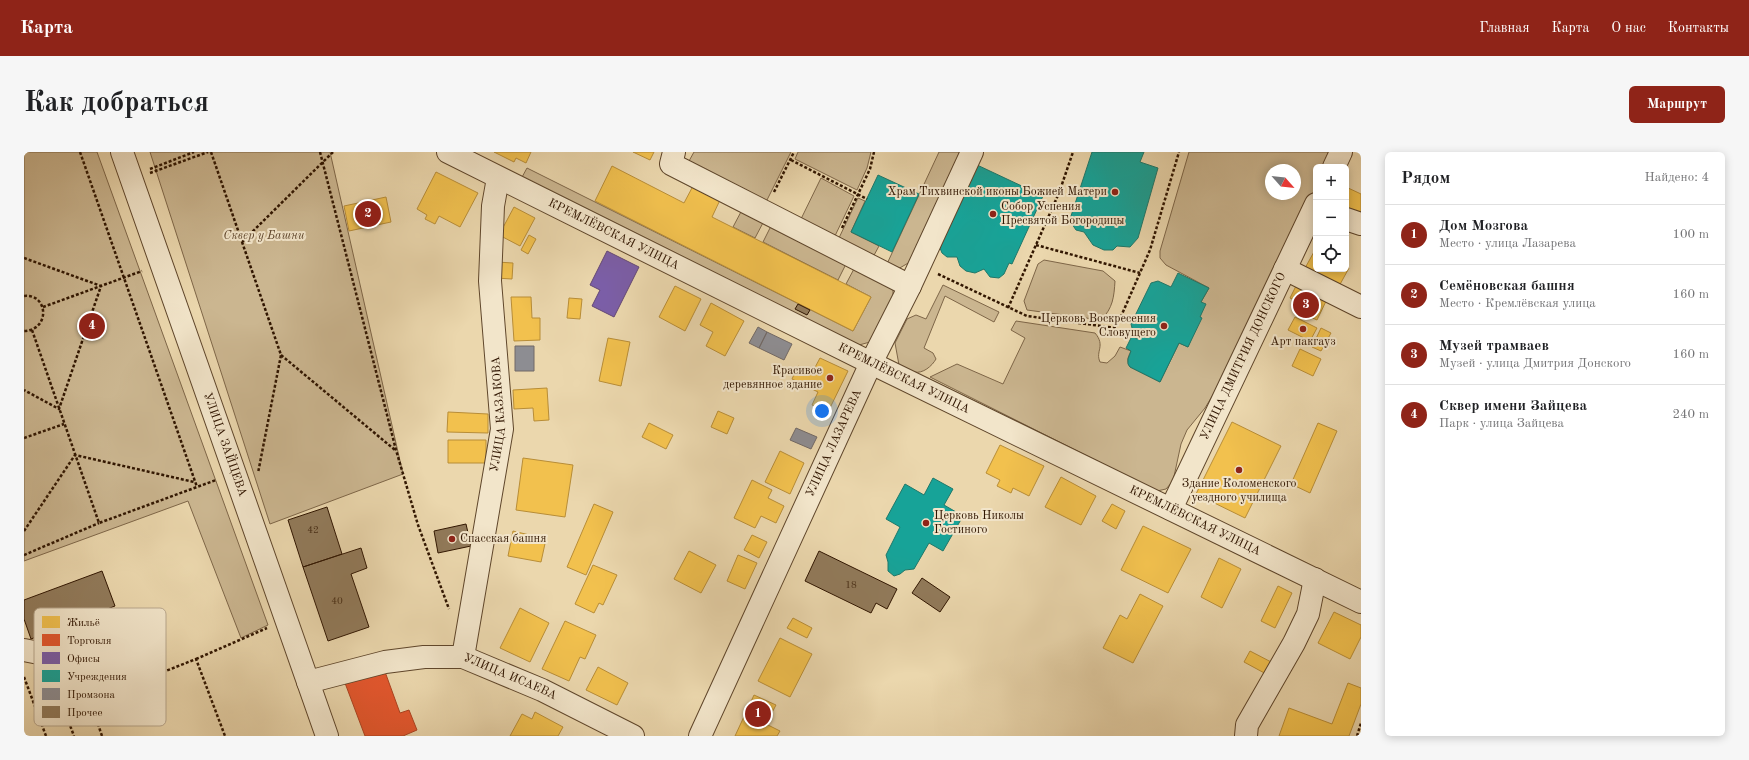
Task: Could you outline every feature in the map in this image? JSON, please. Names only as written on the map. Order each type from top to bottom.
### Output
[{"type":"street","name":"УЛИЦА ЗАЙЦЕВА","points":[[122,152],[138,175],[327,736]]},
{"type":"street","points":[[674,152],[671,164],[910,286]]},
{"type":"street","name":"УЛИЦА ЛАЗАРЕВА","points":[[700,736],[872,363],[920,265],[972,152]]},
{"type":"street","points":[[1335,164],[1341,152]]},
{"type":"street","name":"КРЕМЛЁВСКАЯ УЛИЦА","points":[[460,154],[498,178],[1361,602]]},
{"type":"street","name":"УЛИЦА КАЗАКОВА","points":[[463,657],[502,429],[490,281],[493,206],[498,178]]},
{"type":"street","name":"УЛИЦА ДМИТРИЯ ДОНСКОГО","points":[[1172,509],[1313,211]]},
{"type":"street","points":[[1349,220],[1361,224]]},
{"type":"street","points":[[1285,269],[1361,308]]},
{"type":"street","points":[[1246,736],[1247,725],[1294,643],[1308,614],[1315,579]]},
{"type":"street","name":"УЛИЦА ИСАЕВА","points":[[308,682],[385,662],[424,657],[463,657],[542,690],[633,736]]},
{"type":"path","points":[[80,152],[196,487]]},
{"type":"path","points":[[138,175],[194,152]]},
{"type":"path","points":[[138,175],[209,152],[281,355],[258,475]]},
{"type":"path","points":[[320,152],[396,450],[418,525],[450,614]]},
{"type":"path","points":[[242,242],[333,152]]},
{"type":"path","points":[[764,211],[794,152]]},
{"type":"path","points":[[833,246],[870,169],[874,152]]},
{"type":"path","points":[[1008,308],[1059,193],[1073,152]]},
{"type":"path","points":[[920,265],[1027,316],[1116,328],[1150,250],[1179,152]]},
{"type":"path","points":[[791,160],[867,199]]},
{"type":"path","points":[[1036,244],[1140,274]]},
{"type":"path","points":[[24,258],[101,286]]},
{"type":"path","points":[[42,307],[143,270]]},
{"type":"path","points":[[59,409],[101,286]]},
{"type":"path","points":[[24,296],[34,297],[39,301],[44,314],[38,327],[32,330],[24,331]]},
{"type":"path","points":[[32,330],[99,524]]},
{"type":"path","points":[[281,355],[396,450]]},
{"type":"path","points":[[24,390],[59,409]]},
{"type":"path","points":[[24,438],[64,424]]},
{"type":"path","points":[[75,455],[195,482]]},
{"type":"path","points":[[24,531],[75,455]]},
{"type":"path","points":[[24,555],[99,524],[217,479]]},
{"type":"path","points":[[166,671],[270,627]]},
{"type":"path","points":[[196,659],[225,736]]},
{"type":"path","points":[[24,677],[34,704]]},
{"type":"path","points":[[1357,736],[1361,723]]},
{"type":"path","points":[[42,726],[46,736]]},
{"type":"path","points":[[70,726],[74,736]]},
{"type":"path","points":[[98,726],[102,736]]},
{"type":"green space","points":[[24,152],[97,152],[268,625],[241,638],[188,501],[24,561]]},
{"type":"green space","name":"Сквер у Башни","points":[[150,152],[330,152],[403,474],[270,524]]},
{"type":"green space","points":[[694,152],[791,152],[767,200],[764,202],[689,161]]},
{"type":"green space","points":[[798,152],[871,152],[867,168],[857,190],[795,159]]},
{"type":"green space","points":[[939,152],[960,152],[910,262],[898,269],[886,266]]},
{"type":"green space","points":[[1189,152],[1329,152],[1327,164],[1313,164],[1313,193],[1233,362],[1205,408],[1187,430],[1181,444],[1173,481],[1166,489],[1157,491],[930,377],[957,364],[1003,384],[1025,338],[1011,330],[1016,321],[1095,333],[1100,341],[1100,362],[1107,363],[1115,356],[1120,347],[1131,351],[1128,359],[1130,367],[1160,382],[1179,343],[1188,347],[1200,317],[1201,302],[1209,288],[1166,265],[1160,258],[1160,251]]},
{"type":"green space","points":[[527,168],[853,331],[871,297],[846,284],[855,267],[893,289],[893,298],[870,342],[859,345],[521,179]]},
{"type":"green space","points":[[821,178],[854,196],[834,238],[800,221]]},
{"type":"green space","points":[[858,198],[865,201],[851,232],[879,246],[872,259],[838,240]]},
{"type":"green space","points":[[743,208],[765,219],[755,238],[733,227]]},
{"type":"green space","points":[[772,224],[847,262],[838,280],[763,242]]},
{"type":"green space","points":[[1044,260],[1103,271],[1115,281],[1112,302],[1105,316],[1101,320],[1027,310],[1024,301],[1038,264]]},
{"type":"green space","points":[[943,285],[999,312],[994,322],[945,296],[924,348],[933,353],[936,359],[930,367],[924,371],[910,371],[899,365],[895,343],[907,319],[916,315],[926,319]]},
{"type":"building: Жильё","points":[[494,152],[531,152],[526,163],[516,158],[514,162]]},
{"type":"building: Жильё","points":[[633,152],[654,152],[650,160]]},
{"type":"building: Жильё","points":[[612,166],[684,203],[693,186],[720,200],[712,217],[871,297],[853,331],[595,201]]},
{"type":"building: Жильё","points":[[436,172],[478,193],[460,227],[439,216],[435,224],[425,219],[427,215],[417,209]]},
{"type":"building: Жильё","points":[[1349,188],[1361,194],[1361,218],[1349,212]]},
{"type":"building: Жильё","points":[[386,197],[391,222],[349,231],[344,206]]},
{"type":"building: Жильё","points":[[514,207],[535,218],[520,246],[499,235]]},
{"type":"building: Жильё","points":[[529,235],[536,239],[528,254],[521,250]]},
{"type":"building: Жильё","points":[[1313,254],[1313,272],[1347,272],[1338,288],[1304,270]]},
{"type":"building: Жильё","points":[[497,262],[513,263],[512,279],[496,278]]},
{"type":"building: Жильё","points":[[1298,282],[1328,297],[1317,320],[1306,315],[1310,308],[1290,298]]},
{"type":"building: Жильё","points":[[675,286],[701,299],[685,331],[659,317]]},
{"type":"building: Жильё","points":[[511,297],[531,297],[532,318],[540,318],[540,340],[514,341]]},
{"type":"building: Жильё","points":[[569,298],[582,299],[580,319],[567,318]]},
{"type":"building: Жильё","points":[[711,303],[744,321],[725,356],[706,346],[713,332],[700,325]]},
{"type":"building: Жильё","name":"Арт пакгауз","points":[[1295,317],[1317,328],[1310,341],[1288,330]]},
{"type":"building: Жильё","points":[[1321,328],[1331,333],[1321,351],[1312,347]]},
{"type":"building: Жильё","points":[[608,338],[630,342],[621,386],[599,381]]},
{"type":"building: Жильё","points":[[1300,349],[1321,359],[1313,376],[1292,366]]},
{"type":"building: Жильё","points":[[820,358],[848,371],[828,412],[812,405],[818,392],[792,379],[798,366],[812,373]]},
{"type":"building: Жильё","points":[[547,388],[549,420],[534,421],[533,408],[514,409],[513,390]]},
{"type":"building: Жильё","points":[[718,411],[734,418],[727,434],[711,427]]},
{"type":"building: Жильё","points":[[448,412],[488,414],[488,433],[447,432]]},
{"type":"building: Жильё","name":"Здание Коломенского уездного училища","points":[[1232,422],[1281,446],[1245,518],[1196,494]]},
{"type":"building: Жильё","points":[[649,423],[673,435],[666,449],[642,437]]},
{"type":"building: Жильё","points":[[1318,423],[1337,431],[1310,493],[1291,484]]},
{"type":"building: Жильё","points":[[448,440],[486,440],[486,463],[448,463]]},
{"type":"building: Жильё","points":[[1000,445],[1044,466],[1029,496],[1013,488],[1011,493],[997,486],[1000,480],[986,473]]},
{"type":"building: Жильё","points":[[780,451],[804,463],[790,494],[765,482]]},
{"type":"building: Жильё","points":[[523,458],[573,465],[565,517],[516,510]]},
{"type":"building: Жильё","points":[[1061,477],[1096,496],[1081,525],[1045,507]]},
{"type":"building: Жильё","points":[[752,480],[772,490],[768,498],[784,506],[776,523],[761,516],[755,528],[734,518]]},
{"type":"building: Жильё","points":[[594,504],[613,512],[586,575],[567,567]]},
{"type":"building: Жильё","points":[[1112,504],[1125,511],[1116,529],[1102,521]]},
{"type":"building: Жильё","points":[[1143,526],[1191,549],[1168,593],[1121,570]]},
{"type":"building: Жильё","points":[[513,531],[546,539],[541,562],[508,556]]},
{"type":"building: Жильё","points":[[752,535],[767,542],[759,558],[744,550]]},
{"type":"building: Жильё","points":[[689,551],[716,565],[701,593],[674,579]]},
{"type":"building: Жильё","points":[[738,555],[757,563],[745,589],[727,581]]},
{"type":"building: Жильё","points":[[1219,558],[1241,569],[1222,608],[1201,597]]},
{"type":"building: Жильё","points":[[593,565],[617,575],[603,605],[599,603],[594,613],[575,604]]},
{"type":"building: Жильё","points":[[1278,586],[1292,593],[1275,628],[1261,621]]},
{"type":"building: Жильё","points":[[1140,594],[1163,606],[1133,663],[1103,648],[1120,615],[1127,619]]},
{"type":"building: Жильё","points":[[520,608],[549,623],[530,662],[500,648]]},
{"type":"building: Жильё","points":[[1334,612],[1361,625],[1361,637],[1350,659],[1318,643]]},
{"type":"building: Жильё","points":[[793,618],[812,628],[807,638],[787,628]]},
{"type":"building: Жильё","points":[[565,621],[596,635],[585,659],[580,657],[569,681],[542,669]]},
{"type":"building: Жильё","points":[[780,638],[812,654],[790,697],[758,681]]},
{"type":"building: Жильё","points":[[1250,651],[1275,664],[1268,675],[1244,662]]},
{"type":"building: Жильё","points":[[598,667],[628,683],[617,705],[586,690]]},
{"type":"building: Жильё","points":[[1348,683],[1361,688],[1361,704],[1349,736],[1279,736],[1289,708],[1332,724]]},
{"type":"building: Жильё","points":[[754,695],[776,705],[766,724],[780,731],[777,736],[735,736]]},
{"type":"building: Жильё","points":[[535,712],[563,727],[558,736],[510,736],[522,714],[532,719]]},
{"type":"building: Торговля","points":[[384,669],[400,713],[409,710],[417,730],[403,736],[365,736],[345,683]]},
{"type":"building: Офисы","points":[[607,251],[639,267],[614,317],[592,306],[600,290],[590,285]]},
{"type":"building: Учреждения","name":"Храм Тихвинской иконы Божией Матери","points":[[1092,152],[1144,152],[1140,162],[1158,168],[1138,238],[1130,247],[1117,246],[1113,250],[1104,250],[1093,245],[1084,232],[1076,230],[1072,224],[1071,216]]},
{"type":"building: Учреждения","name":"Собор Успения Пресвятой Богородицы","points":[[975,164],[1043,196],[1012,264],[1009,263],[1004,274],[999,278],[990,277],[984,269],[975,273],[966,271],[960,266],[957,257],[947,257],[942,253],[940,248]]},
{"type":"building: Учреждения","points":[[878,175],[919,194],[892,252],[851,232]]},
{"type":"building: Учреждения","name":"Церковь Воскресения Словущего","points":[[1178,273],[1209,288],[1201,302],[1206,304],[1200,317],[1202,318],[1188,347],[1179,343],[1160,382],[1130,367],[1128,364],[1128,359],[1131,351],[1126,348],[1132,336],[1137,339],[1139,335],[1133,332],[1131,324],[1151,283],[1158,281],[1171,287]]},
{"type":"building: Учреждения","name":"Церковь Николы Гостиного","points":[[933,478],[953,489],[944,505],[963,516],[943,551],[929,543],[914,569],[905,570],[894,576],[888,571],[886,555],[900,527],[886,519],[905,484],[924,495]]},
{"type":"building: Промзона","points":[[758,327],[767,332],[759,348],[749,343]]},
{"type":"building: Промзона","points":[[767,332],[792,344],[784,360],[759,348]]},
{"type":"building: Промзона","points":[[515,346],[534,346],[534,371],[515,371]]},
{"type":"building: Промзона","points":[[796,428],[817,437],[811,449],[790,440]]},
{"type":"building: Прочее","points":[[798,304],[810,310],[807,315],[795,309]]},
{"type":"building: Прочее","points":[[327,507],[342,554],[303,567],[288,520]]},
{"type":"building: Прочее","name":"Спасская башня","points":[[466,524],[471,546],[438,553],[434,531]]},
{"type":"building: Прочее","points":[[361,548],[367,568],[351,574],[369,627],[328,641],[303,567]]},
{"type":"building: Прочее","points":[[819,551],[897,589],[887,609],[876,603],[871,613],[805,581]]},
{"type":"building: Прочее","points":[[102,571],[115,606],[110,608],[34,608],[34,638],[31,639],[24,619],[24,600]]},
{"type":"building: Прочее","points":[[922,578],[950,597],[940,612],[912,593]]},
{"type":"place","name":"Храм Тихвинской иконы Божией Матери","points":[[1115,192]]},
{"type":"place","name":"Семёновская башня","points":[[368,214]]},
{"type":"place","name":"Собор Успения Пресвятой Богородицы","points":[[993,214]]},
{"type":"place","name":"Музей трамваев","points":[[1306,305]]},
{"type":"place","name":"Сквер имени Зайцева","points":[[92,326]]},
{"type":"place","name":"Церковь Воскресения Словущего","points":[[1164,326]]},
{"type":"place","name":"Арт пакгауз","points":[[1303,329]]},
{"type":"place","name":"Красивое деревянное здание","points":[[830,378]]},
{"type":"place","name":"Здание Коломенского уездного училища","points":[[1239,470]]},
{"type":"place","name":"Церковь Николы Гостиного","points":[[926,523]]},
{"type":"place","name":"Спасская башня","points":[[452,539]]},
{"type":"place","name":"Дом Мозгова","points":[[758,714]]}]
